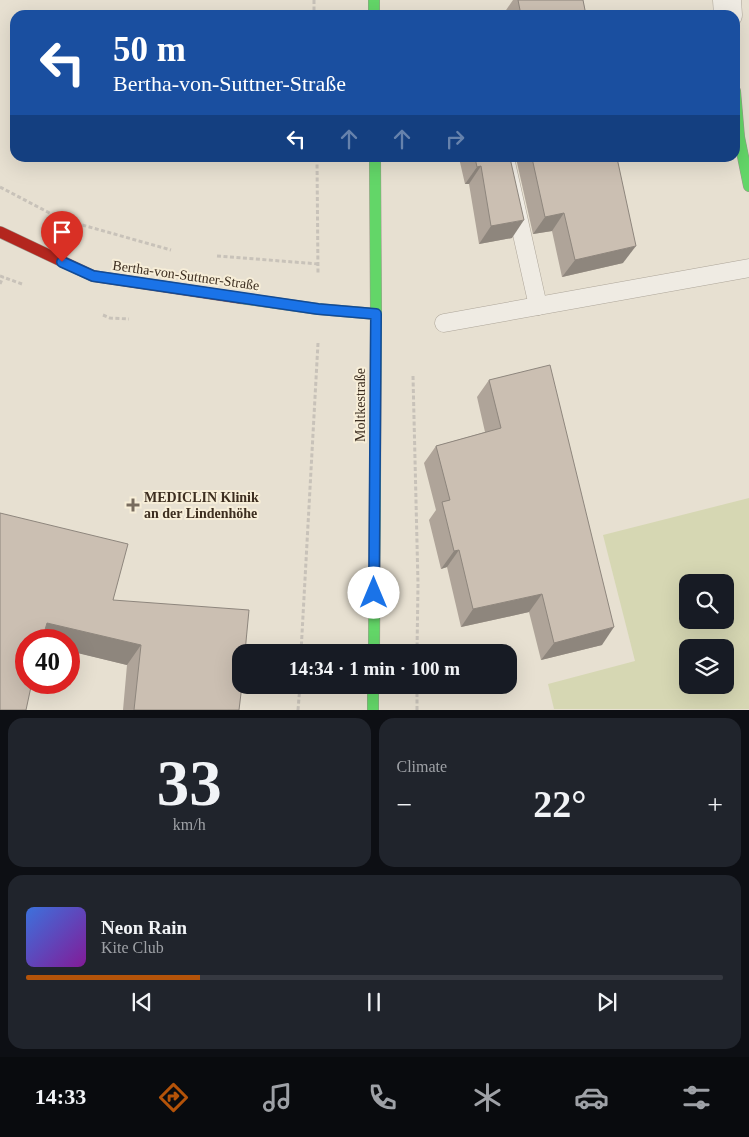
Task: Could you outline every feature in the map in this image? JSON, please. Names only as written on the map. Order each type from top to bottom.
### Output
[{"type":"street","points":[[740,142],[749,186]]},
{"type":"street","name":"Moltkestraße","points":[[374,644],[375,162]]},
{"type":"street","name":"Bertha-von-Suttner-Straße","points":[[0,232],[93,276],[318,309],[376,314]]},
{"type":"street","points":[[373,694],[373,710]]},
{"type":"lane","points":[[506,162],[538,306]]},
{"type":"lane","points":[[444,323],[749,268]]},
{"type":"path","points":[[301,644],[318,335],[317,162]]},
{"type":"path","points":[[0,187],[61,219],[176,251]]},
{"type":"path","points":[[214,256],[318,264]]},
{"type":"path","points":[[0,284],[2,276]]},
{"type":"path","points":[[413,376],[418,574],[417,644]]},
{"type":"path","points":[[298,710],[299,694]]},
{"type":"path","points":[[417,694],[417,710]]},
{"type":"green space","points":[[749,498],[749,709],[554,709],[548,684],[635,661],[603,535]]},
{"type":"building","points":[[518,0],[583,0],[585,10],[520,10]]},
{"type":"building","points":[[476,162],[511,162],[524,220],[491,226],[481,166],[477,167]]},
{"type":"building","points":[[533,162],[618,162],[636,246],[575,260],[564,213],[545,217]]},
{"type":"building","points":[[550,365],[614,627],[554,643],[542,594],[473,609],[459,550],[454,551],[442,502],[450,500],[436,446],[501,428],[489,380]]},
{"type":"building","points":[[0,513],[128,544],[113,600],[249,610],[246,644],[232,644],[232,694],[241,694],[239,710],[134,710],[141,645],[80,631],[80,629],[47,623],[45,629],[15,629],[15,694],[29,694],[26,710],[0,710]]},
{"type":"traffic: fast","points":[[374,0],[374,10]]},
{"type":"traffic: fast","points":[[740,142],[749,186]]},
{"type":"traffic: fast","points":[[374,644],[375,162]]},
{"type":"traffic: fast","points":[[240,298],[318,309],[376,314]]},
{"type":"traffic: fast","points":[[373,694],[373,710]]},
{"type":"traffic: jam","points":[[0,232],[93,276],[240,298]]},
{"type":"place","name":"MEDICLIN Klinik an der Lindenhöhe","points":[[133,505]]},
{"type":"route","points":[[62,262],[93,276],[318,309],[376,314],[374,593]]}]
